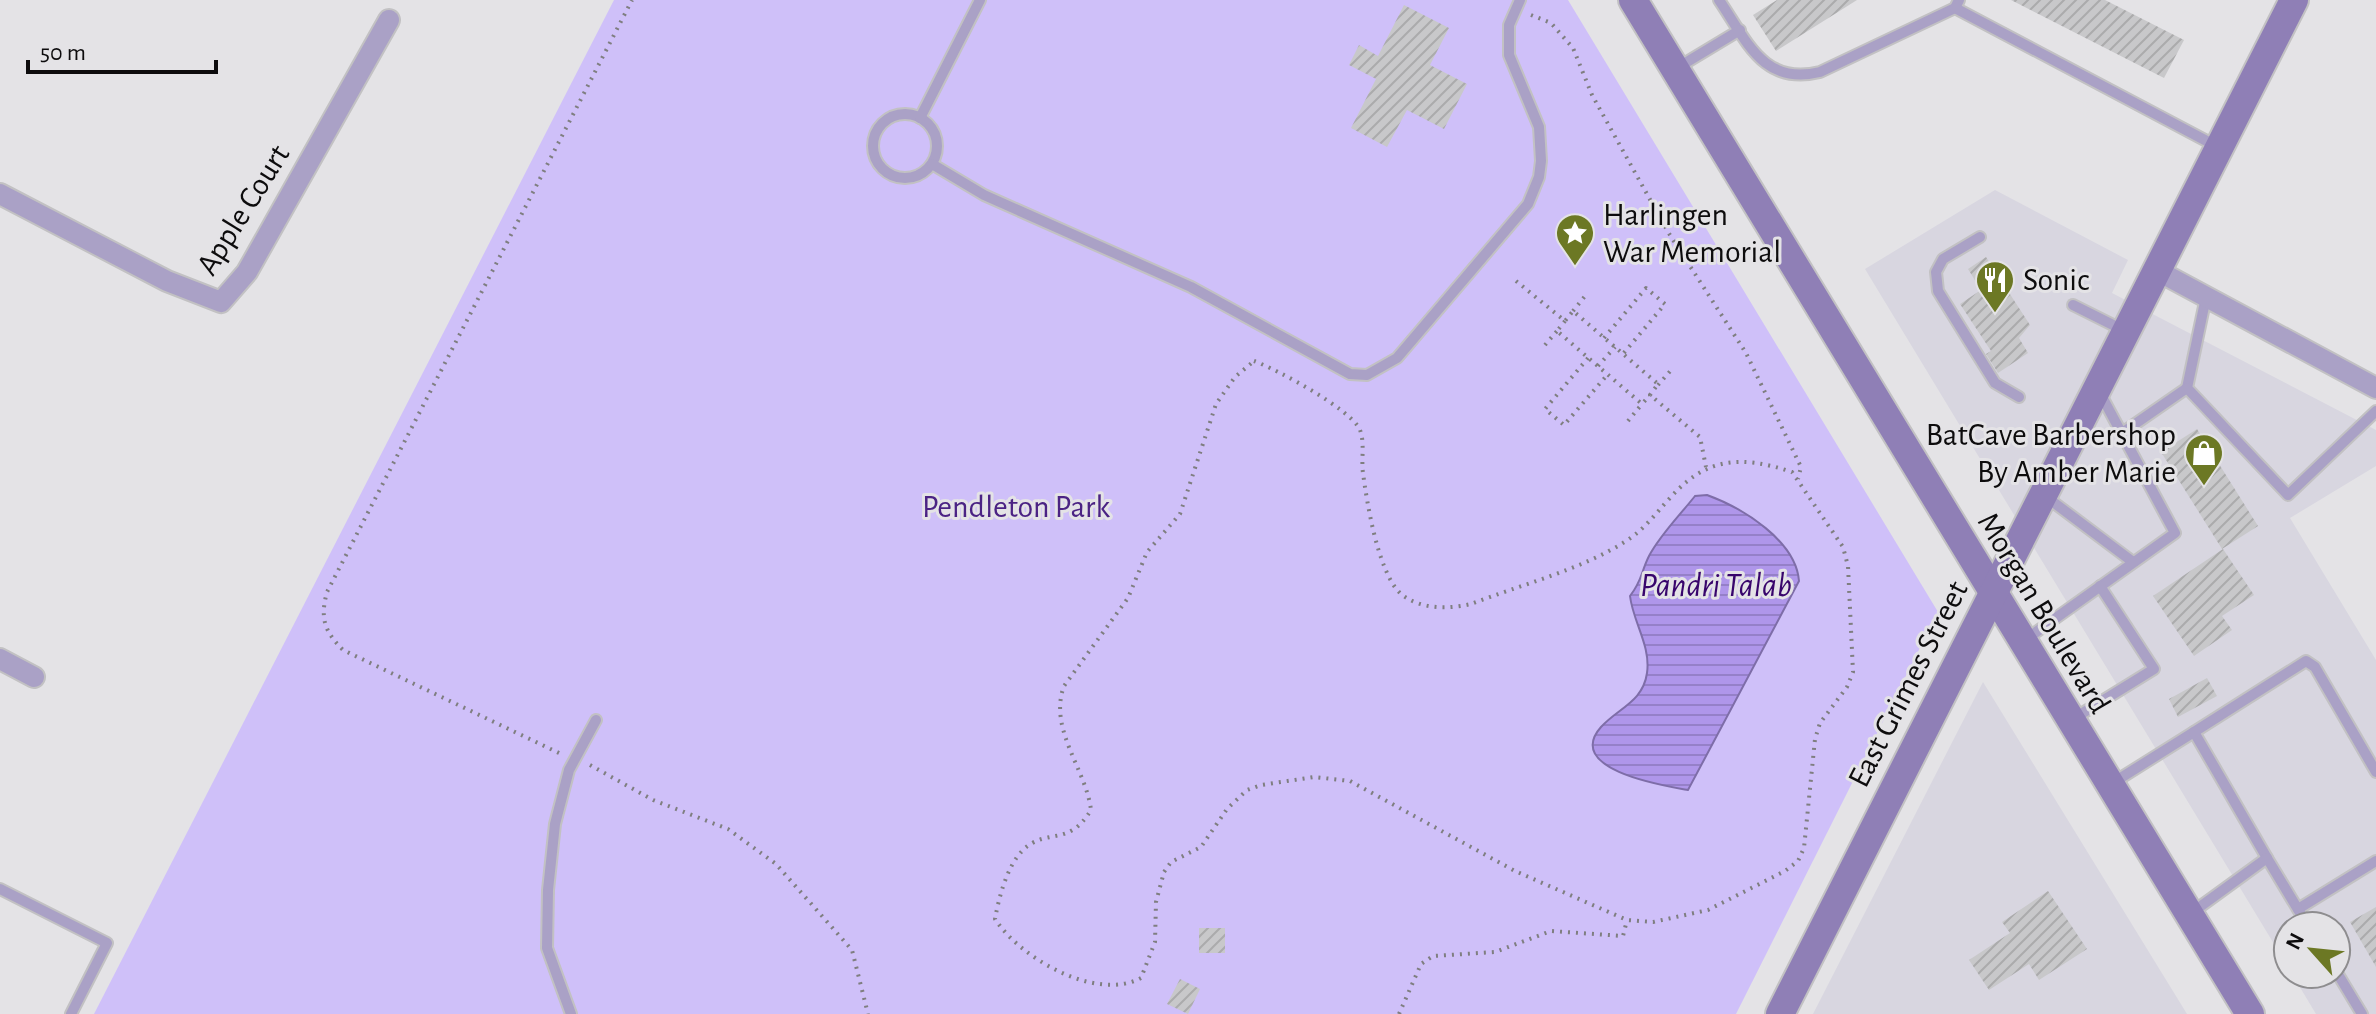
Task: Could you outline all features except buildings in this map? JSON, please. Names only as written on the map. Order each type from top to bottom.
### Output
[{"type":"main road","name":"Morgan Boulevard","points":[[1633,0],[2069,722],[2190,914],[2247,1013]]},
{"type":"main road","name":"East Grimes Street","points":[[1780,1014],[2294,0]]},
{"type":"street","name":"Apple Court","points":[[0,194],[167,281],[221,302],[247,272],[389,20]]},
{"type":"street","points":[[2158,271],[2376,388]]},
{"type":"street","points":[[0,659],[34,677]]},
{"type":"lane","points":[[920,118],[980,0]]},
{"type":"lane","points":[[1719,0],[1756,56],[1781,73],[1799,77],[1820,72],[1957,4],[2219,148]]},
{"type":"lane","points":[[932,164],[984,195],[1191,287],[1350,374],[1367,375],[1397,358],[1528,204],[1539,177],[1539,127],[1509,55],[1509,25],[1518,5]]},
{"type":"lane","points":[[1675,69],[1740,30]]},
{"type":"lane","points":[[899,114],[920,118],[934,133],[936,154],[932,164],[915,177],[894,177],[878,164],[873,154],[875,133],[881,124],[899,114]]},
{"type":"lane","points":[[1980,237],[1943,259],[1936,272],[1938,291],[1995,383],[2019,397]]},
{"type":"lane","points":[[2122,433],[2187,388],[2206,297]]},
{"type":"lane","points":[[2073,305],[2126,332]]},
{"type":"lane","points":[[2021,642],[2175,533],[2097,388]]},
{"type":"lane","points":[[2187,388],[2288,495],[2376,411]]},
{"type":"lane","points":[[2043,494],[2133,562]]},
{"type":"lane","points":[[2069,722],[2154,669],[2100,586]]},
{"type":"lane","points":[[2109,785],[2306,661],[2315,667],[2376,772]]},
{"type":"lane","points":[[571,1014],[547,948],[548,890],[555,824],[575,759],[596,720]]},
{"type":"lane","points":[[2194,732],[2298,909],[2376,861]]},
{"type":"lane","points":[[2190,914],[2267,858]]},
{"type":"lane","points":[[0,889],[107,943],[71,1014]]},
{"type":"lane","points":[[2347,990],[2362,1014]]},
{"type":"path","points":[[632,0],[327,592],[321,613],[328,635],[343,650],[575,759],[653,800],[728,829],[776,864],[852,950],[868,1014]]},
{"type":"path","points":[[1518,5],[1551,23],[1573,48],[1592,95],[1668,232],[1765,389],[1791,454],[1801,467],[1798,479]]},
{"type":"path","points":[[1516,281],[1565,321]]},
{"type":"path","points":[[1604,338],[1646,288],[1665,304],[1623,354]]},
{"type":"path","points":[[1545,345],[1585,296]]},
{"type":"path","points":[[1573,311],[1658,385]]},
{"type":"path","points":[[1557,331],[1642,404]]},
{"type":"path","points":[[1598,366],[1615,347]]},
{"type":"path","points":[[1588,358],[1545,409],[1564,425],[1608,374]]},
{"type":"path","points":[[1254,361],[1269,367],[1350,418],[1360,430],[1371,517],[1389,575],[1401,594],[1422,604],[1450,608],[1471,604],[1625,542],[1651,523],[1688,479],[1706,467],[1725,462],[1772,465],[1792,472],[1798,479],[1843,547],[1848,566],[1853,656],[1847,687],[1820,723],[1815,739],[1804,848],[1798,861],[1785,871],[1708,910],[1653,922],[1627,920],[1515,871],[1376,792],[1329,777],[1261,785],[1247,790],[1227,809],[1201,847],[1171,862],[1159,886],[1151,958],[1141,978],[1132,983],[1123,985],[1081,978],[1044,965],[1015,944],[995,919],[999,896],[1023,850],[1044,839],[1072,833],[1091,810],[1089,793],[1067,741],[1059,699],[1070,676],[1128,598],[1147,552],[1180,514],[1216,404],[1235,377],[1254,361]]},
{"type":"path","points":[[1628,421],[1672,369]]},
{"type":"path","points":[[1650,395],[1700,437],[1706,467]]},
{"type":"path","points":[[1399,1014],[1421,964],[1433,956],[1495,952],[1551,931],[1623,936],[1627,920]]},
{"type":"shaded area","points":[[1995,190],[2128,260],[2112,293],[2376,430],[2376,466],[2290,518],[2376,660],[2376,1014],[2316,1014],[2302,990],[2352,990],[2352,910],[2272,910],[2272,941],[1865,269]]},
{"type":"shaded area","points":[[1983,682],[2187,1014],[1813,1014]]},
{"type":"green space","name":"Pendleton Park","points":[[614,0],[1568,0],[1938,612],[1736,1014],[94,1014]]},
{"type":"water","name":"Pandri Talab","points":[[1707,495],[1751,517],[1778,540],[1796,566],[1799,581],[1688,790],[1641,780],[1606,765],[1595,754],[1593,742],[1601,727],[1635,698],[1645,683],[1648,663],[1630,596],[1664,533],[1695,496]]},
{"type":"place","name":"Harlingen War Memorial","points":[[1575,267]]},
{"type":"place","name":"Sonic","points":[[1995,314]]},
{"type":"place","name":"BatCave Barbershop By Amber Marie","points":[[2204,487]]}]
